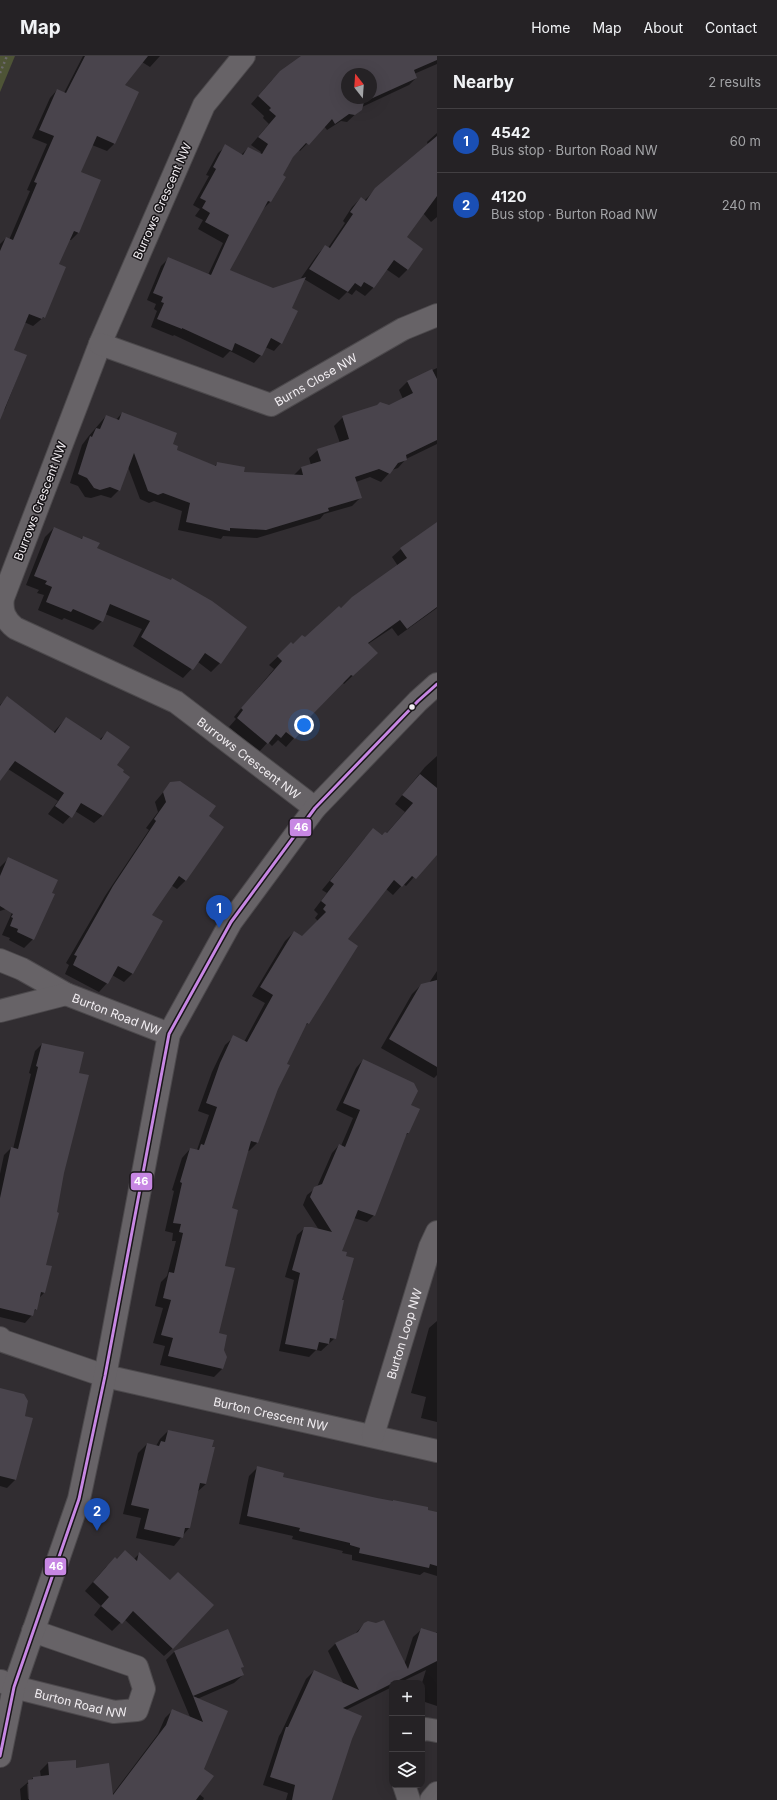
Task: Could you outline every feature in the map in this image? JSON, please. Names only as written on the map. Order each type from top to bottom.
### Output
[{"type":"street","name":"Burrows Crescent NW","points":[[244,56],[204,105],[100,344],[2,598],[2,607],[3,613],[8,622],[15,628],[176,702],[315,808]]},
{"type":"street","name":"Burns Close NW","points":[[100,344],[271,405],[403,329],[437,315]]},
{"type":"street","name":"Burton Road NW","points":[[0,1756],[7,1684],[33,1632],[80,1499],[105,1376],[169,1034],[231,922],[315,808],[418,701],[437,684]]},
{"type":"street","name":"Burton Road NW","points":[[0,960],[22,969],[66,994],[169,1034]]},
{"type":"street","name":"Burton Road NW","points":[[0,1011],[66,994]]},
{"type":"street","name":"Burton Loop NW","points":[[373,1435],[430,1248],[437,1232]]},
{"type":"street","points":[[1,1340],[105,1376]]},
{"type":"street","name":"Burton Crescent NW","points":[[105,1376],[373,1435],[437,1451]]},
{"type":"street","name":"Burton Road NW","points":[[7,1684],[114,1712],[137,1710],[144,1689],[137,1667],[33,1632]]},
{"type":"street","points":[[425,1729],[437,1731]]},
{"type":"street","points":[[405,1788],[409,1800]]},
{"type":"street","points":[[431,1800],[437,1793]]},
{"type":"path","points":[[0,73],[7,56]]},
{"type":"green space","points":[[0,56],[15,56],[0,92]]},
{"type":"building","points":[[85,56],[148,56],[125,85],[139,92],[115,144],[97,136],[81,172],[101,180],[79,233],[74,231],[59,264],[66,267],[45,318],[43,317],[42,319],[29,314],[14,350],[27,355],[0,420],[0,251],[6,237],[13,240],[37,183],[34,182],[54,136],[39,130],[57,89],[66,93]]},
{"type":"building","points":[[301,56],[437,56],[437,60],[414,70],[417,78],[377,96],[377,68],[341,68],[341,104],[364,104],[362,110],[355,115],[349,114],[335,124],[332,119],[309,145],[306,143],[293,157],[283,175],[286,177],[271,202],[268,201],[230,270],[273,288],[306,277],[292,308],[298,311],[282,344],[271,338],[262,356],[235,343],[232,351],[182,328],[157,319],[164,303],[161,302],[163,297],[153,293],[168,257],[211,275],[229,235],[205,222],[210,213],[202,208],[206,201],[200,198],[216,169],[213,167],[225,144],[243,155],[248,147],[262,154],[268,144],[258,137],[276,116],[269,110],[271,108],[258,96],[280,71]]},
{"type":"building","points":[[437,136],[437,196],[407,237],[423,249],[408,270],[394,260],[374,288],[364,282],[361,287],[355,283],[348,292],[309,269],[325,245],[330,248],[353,214],[350,212],[361,197],[366,201],[375,188]]},
{"type":"building","points":[[432,369],[437,379],[437,440],[406,455],[407,460],[398,463],[390,474],[379,469],[355,477],[362,498],[328,508],[329,511],[266,530],[230,528],[230,531],[186,522],[190,503],[163,493],[158,495],[148,491],[134,453],[120,491],[110,487],[100,490],[94,488],[87,478],[78,474],[90,436],[92,437],[96,428],[100,429],[106,415],[119,420],[122,412],[177,433],[173,444],[178,446],[177,450],[216,466],[217,462],[245,467],[244,472],[303,475],[301,467],[321,461],[317,449],[349,439],[342,416],[377,405],[380,402],[389,405],[413,393],[407,381]]},
{"type":"building","points":[[437,522],[437,607],[407,629],[400,620],[368,643],[378,653],[353,676],[351,675],[310,717],[312,719],[295,739],[286,732],[281,738],[276,734],[268,744],[237,718],[243,710],[241,708],[282,661],[277,656],[291,642],[293,644],[302,635],[305,637],[339,606],[341,608],[352,597],[407,558],[400,548]]},
{"type":"building","points":[[54,527],[82,539],[83,536],[100,543],[97,548],[171,580],[172,578],[212,601],[247,627],[221,664],[205,653],[193,670],[141,637],[150,621],[110,604],[103,622],[73,609],[71,612],[46,602],[52,587],[45,584],[47,581],[34,576]]},
{"type":"building","points":[[7,696],[55,733],[66,717],[101,740],[107,731],[130,747],[117,765],[130,777],[103,816],[81,803],[72,818],[55,806],[64,793],[15,761],[0,781],[0,706]]},
{"type":"building","points":[[420,774],[437,788],[437,855],[416,879],[412,876],[402,887],[394,880],[348,939],[358,946],[309,1024],[307,1023],[287,1064],[290,1065],[278,1089],[258,1143],[251,1141],[232,1208],[238,1210],[225,1266],[235,1268],[219,1333],[227,1335],[224,1350],[227,1357],[223,1369],[168,1356],[173,1338],[161,1335],[171,1300],[163,1298],[169,1272],[174,1273],[183,1233],[179,1232],[181,1224],[173,1223],[182,1183],[180,1182],[190,1148],[199,1150],[201,1144],[204,1145],[217,1107],[206,1103],[220,1063],[233,1035],[247,1042],[273,995],[260,987],[294,931],[302,936],[326,912],[323,909],[326,905],[321,901],[334,884],[330,881],[373,828],[382,835],[385,832],[387,833],[413,803],[402,795]]},
{"type":"building","points":[[180,781],[216,806],[209,816],[224,827],[186,881],[179,876],[152,915],[163,921],[133,974],[118,966],[108,984],[73,965],[77,956],[74,955],[113,886],[156,821],[154,819],[166,802],[163,792],[170,782]]},
{"type":"building","points":[[8,857],[58,880],[52,893],[55,894],[34,940],[17,932],[18,929],[10,926],[13,918],[11,917],[13,914],[0,906],[0,876]]},
{"type":"building","points":[[437,980],[437,1067],[389,1039],[421,984]]},
{"type":"building","points":[[42,1043],[84,1052],[79,1073],[89,1075],[64,1173],[57,1212],[59,1213],[46,1265],[52,1266],[45,1293],[41,1292],[37,1310],[35,1309],[33,1316],[0,1308],[0,1198],[11,1147],[18,1149],[38,1067],[36,1066]]},
{"type":"building","points":[[363,1059],[414,1083],[418,1091],[411,1105],[420,1109],[409,1133],[407,1133],[375,1216],[358,1210],[342,1251],[347,1252],[346,1256],[354,1258],[342,1300],[344,1300],[336,1339],[330,1338],[329,1344],[319,1342],[317,1350],[285,1344],[300,1273],[292,1270],[304,1227],[312,1227],[332,1232],[310,1197],[314,1187],[322,1184],[339,1144],[345,1147],[360,1110],[343,1103]]},
{"type":"building","points":[[0,1388],[24,1394],[28,1401],[25,1416],[33,1418],[16,1480],[0,1476]]},
{"type":"building","points":[[168,1430],[214,1440],[212,1447],[215,1447],[206,1484],[200,1483],[190,1528],[185,1528],[183,1538],[144,1529],[149,1509],[131,1505],[147,1443],[159,1446],[161,1441],[165,1442]]},
{"type":"building","points":[[257,1466],[284,1473],[283,1477],[377,1498],[428,1507],[428,1510],[437,1512],[437,1566],[430,1564],[429,1568],[359,1553],[360,1548],[350,1545],[350,1543],[299,1531],[300,1528],[247,1516]]},
{"type":"building","points":[[125,1550],[137,1561],[139,1552],[170,1580],[178,1572],[214,1605],[173,1649],[133,1611],[122,1624],[101,1606],[109,1597],[93,1582],[115,1557],[117,1559]]},
{"type":"building","points":[[384,1620],[408,1669],[421,1628],[437,1633],[437,1661],[399,1680],[389,1680],[389,1685],[343,1708],[362,1716],[352,1739],[332,1800],[292,1800],[295,1785],[270,1777],[286,1727],[288,1727],[314,1670],[359,1690],[335,1643],[358,1632],[364,1623],[368,1621],[376,1623]]},
{"type":"building","points":[[228,1629],[244,1667],[241,1668],[244,1675],[193,1696],[174,1651]]},
{"type":"building","points":[[193,1696],[228,1711],[204,1769],[214,1776],[196,1800],[29,1800],[28,1780],[33,1779],[33,1777],[49,1775],[48,1762],[76,1760],[76,1768],[109,1763],[113,1795],[166,1725],[172,1709],[203,1722]]},
{"type":"transit line","name":"46","points":[[0,1756],[14,1687],[79,1499],[105,1376],[169,1034],[231,922],[315,808],[418,701],[437,684]]},
{"type":"place","name":"4542","points":[[219,928]]},
{"type":"place","name":"4120","points":[[97,1531]]}]
